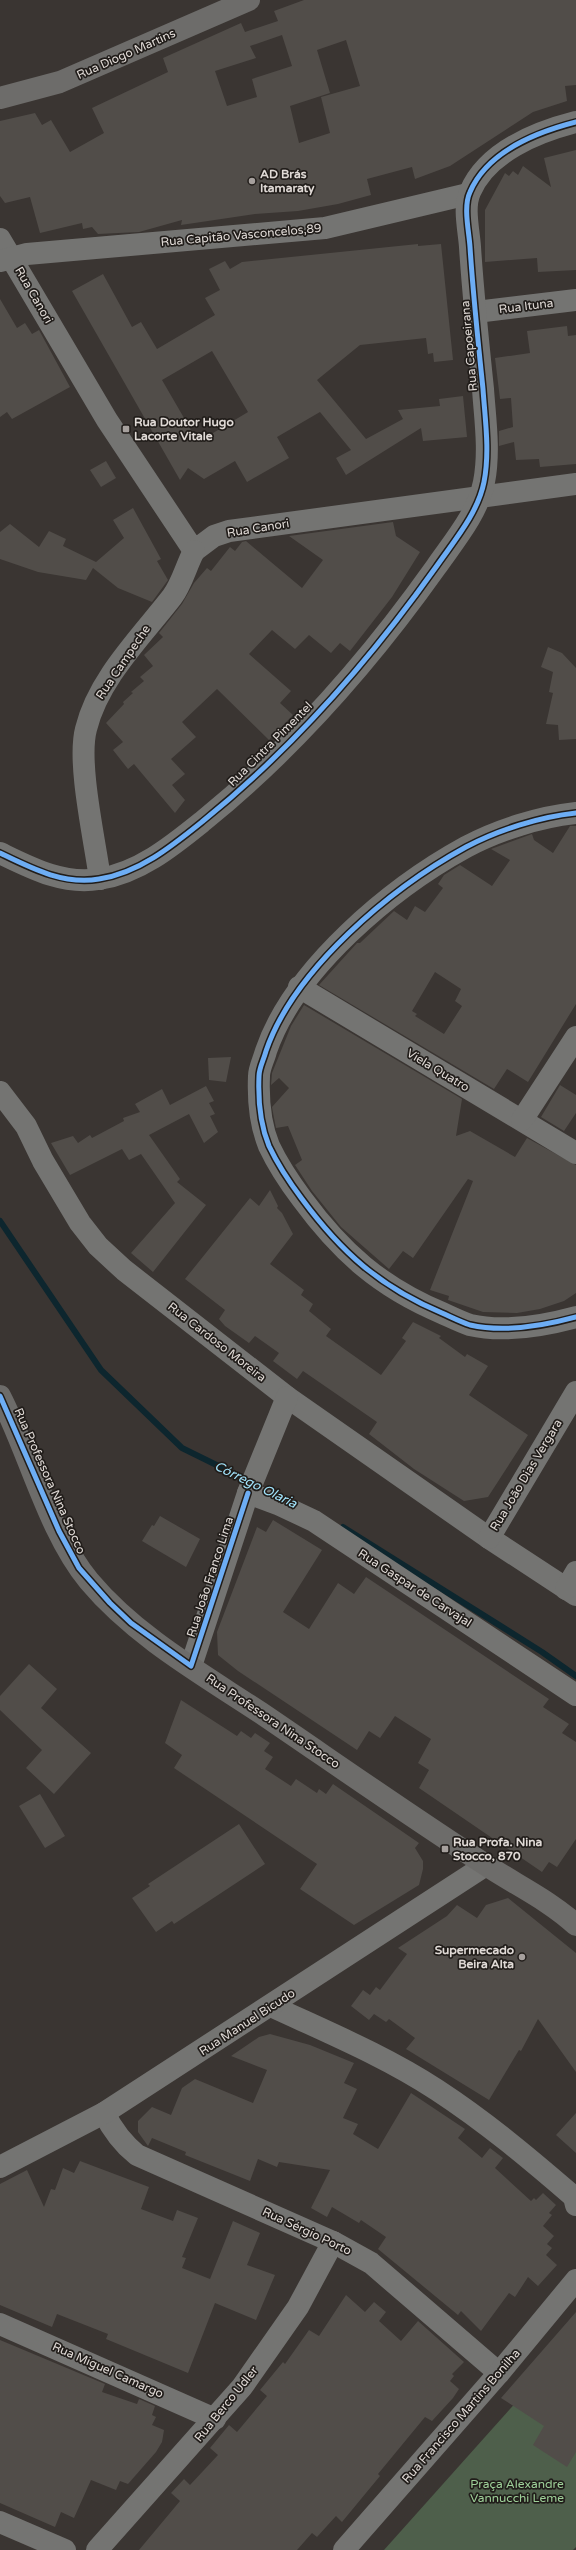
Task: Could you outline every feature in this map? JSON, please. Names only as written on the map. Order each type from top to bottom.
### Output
[{"type":"street","name":"Rua Diogo Martins","points":[[0,98],[60,82],[249,0]]},
{"type":"street","points":[[468,194],[479,175],[494,160],[527,139],[576,122]]},
{"type":"street","name":"Rua Capitão Vasconcelos,89","points":[[4,252],[325,228],[468,194]]},
{"type":"street","name":"Rua Capoeirana","points":[[468,194],[486,443],[486,467],[480,496]]},
{"type":"street","name":"Rua Canori","points":[[4,252],[111,427],[194,551],[214,536],[229,531],[576,484]]},
{"type":"street","name":"Rua Ituna","points":[[476,312],[576,300]]},
{"type":"street","name":"Rua Cintra Pimentel","points":[[0,853],[50,876],[78,881],[100,879],[143,864],[166,849],[225,803],[267,766],[360,665],[416,594],[457,537],[480,496]]},
{"type":"street","name":"Rua Campeche","points":[[100,879],[85,775],[83,749],[85,729],[93,707],[111,676],[176,590],[194,551]]},
{"type":"street","points":[[576,813],[561,815],[512,828],[467,847],[430,870],[373,913],[328,954],[299,987],[272,1035],[259,1073],[259,1108],[269,1145],[290,1182],[317,1219],[348,1254],[388,1286],[432,1309],[470,1325],[512,1329],[576,1316]]},
{"type":"street","name":"Viela Quatro","points":[[299,987],[576,1153]]},
{"type":"street","points":[[522,1120],[576,1037]]},
{"type":"street","name":"Rua Cardoso Moreira","points":[[0,1092],[26,1126],[59,1189],[98,1246],[124,1270],[287,1397],[489,1538],[573,1586]]},
{"type":"street","name":"Rua João Dias Vergara","points":[[489,1538],[576,1392]]},
{"type":"street","name":"Rua Professora Nina Stocco","points":[[0,1396],[59,1531],[79,1568],[110,1603],[131,1623],[191,1666],[486,1865],[560,1910],[576,1925]]},
{"type":"street","name":"Rua João Franco Lima","points":[[191,1666],[249,1489],[276,1420],[287,1397]]},
{"type":"street","name":"Rua Gaspar de Carvajal","points":[[249,1489],[314,1521],[576,1695]]},
{"type":"street","name":"Rua Manuel Bicudo","points":[[0,2167],[104,2113],[486,1865]]},
{"type":"street","points":[[271,2006],[372,2052],[436,2089],[485,2122],[574,2197],[576,2205]]},
{"type":"street","name":"Rua Sérgio Porto","points":[[104,2113],[119,2139],[137,2155],[333,2242],[371,2263],[499,2373]]},
{"type":"street","name":"Rua Berco Udler","points":[[97,2550],[242,2387],[298,2307],[333,2242]]},
{"type":"street","name":"Rua Francisco Martins Bonilha","points":[[344,2550],[499,2373],[576,2280]]},
{"type":"street","name":"Rua Miguel Camargo","points":[[0,2324],[215,2419]]},
{"type":"street","points":[[0,2522],[65,2550]]},
{"type":"green space","name":"Praça Alexandre Vannucchi Leme","points":[[576,2335],[576,2547],[573,2550],[384,2550]]},
{"type":"building","points":[[304,0],[576,0],[576,85],[565,86],[567,101],[533,112],[450,166],[415,179],[412,167],[367,179],[371,195],[338,204],[298,211],[255,214],[181,225],[182,220],[139,232],[98,234],[92,227],[83,229],[82,223],[40,233],[30,197],[5,203],[0,196],[0,121],[35,113],[42,125],[51,120],[70,152],[104,133],[92,108],[168,72],[163,58],[241,23],[245,32],[278,21],[274,11]],"holes":[[[282,35],[292,66],[252,79],[257,97],[227,106],[215,71],[256,58],[250,46]],[[346,40],[360,86],[321,97],[330,133],[299,143],[290,106],[330,93],[317,50]]]},
{"type":"building","points":[[576,150],[576,270],[538,272],[537,258],[485,262],[485,210],[505,173],[509,176],[513,171],[518,175],[523,166],[551,187],[544,158]]},
{"type":"building","points":[[418,244],[418,246],[441,244],[453,360],[434,362],[433,353],[428,354],[426,338],[360,345],[317,380],[366,439],[403,419],[398,410],[440,406],[439,399],[463,396],[467,437],[423,441],[421,428],[346,475],[336,458],[351,450],[320,412],[277,437],[289,458],[247,482],[235,461],[204,479],[188,468],[180,480],[72,291],[103,274],[132,327],[141,322],[157,349],[215,315],[205,298],[220,290],[209,269],[225,261],[230,269],[242,262]],"holes":[[[212,351],[248,412],[198,442],[162,380]]]},
{"type":"building","points":[[0,299],[17,328],[25,323],[32,334],[39,330],[70,387],[12,419],[7,412],[0,417]]},
{"type":"building","points":[[567,326],[568,336],[576,335],[576,464],[540,467],[539,459],[516,460],[514,442],[499,446],[499,431],[513,427],[511,398],[500,399],[495,358],[530,353],[527,331]]},
{"type":"building","points":[[106,461],[116,478],[101,487],[90,470]]},
{"type":"building","points":[[133,508],[161,559],[157,561],[168,580],[152,602],[118,588],[93,568],[86,580],[38,572],[0,559],[0,532],[10,524],[39,547],[49,531],[66,539],[63,546],[96,562],[124,538],[113,520]]},
{"type":"building","points":[[393,522],[396,536],[420,552],[392,597],[350,651],[340,643],[331,653],[309,635],[295,649],[272,630],[249,654],[291,691],[280,703],[293,715],[269,740],[217,689],[182,722],[196,737],[171,759],[185,774],[172,785],[185,800],[175,813],[134,764],[128,769],[113,750],[123,742],[106,723],[124,704],[123,702],[133,693],[131,692],[144,681],[140,677],[153,666],[144,655],[163,637],[159,633],[182,604],[194,583],[207,568],[211,571],[230,547],[235,551],[242,542],[246,541],[302,588],[323,560],[289,536]]},
{"type":"building","points":[[548,647],[562,653],[576,668],[576,739],[559,740],[558,725],[546,724],[553,693],[549,692],[553,672],[541,667]]},
{"type":"building","points":[[570,826],[576,826],[576,1004],[528,1082],[507,1069],[494,1089],[319,985],[357,943],[360,943],[394,911],[407,920],[415,906],[425,912],[443,888],[438,884],[444,875],[460,865],[492,886],[510,860],[491,849],[532,834],[534,840],[553,853]],"holes":[[[435,972],[461,989],[455,1001],[462,1006],[444,1034],[415,1016],[417,1014],[412,1011]]]},
{"type":"building","points":[[304,1005],[462,1099],[456,1136],[470,1131],[515,1157],[527,1138],[576,1165],[576,1293],[564,1301],[540,1309],[517,1313],[483,1312],[448,1300],[449,1296],[430,1290],[473,1181],[468,1179],[413,1258],[403,1251],[389,1269],[341,1227],[312,1191],[295,1165],[302,1160],[288,1126],[276,1128],[272,1107],[289,1088],[279,1078],[271,1085],[272,1073],[291,1026]]},
{"type":"building","points":[[231,1057],[226,1082],[209,1080],[208,1058]]},
{"type":"building","points":[[560,1085],[576,1095],[576,1113],[564,1131],[541,1117]]},
{"type":"building","points":[[206,1086],[214,1101],[209,1103],[215,1114],[210,1116],[218,1132],[204,1143],[189,1114],[149,1135],[180,1179],[177,1182],[206,1205],[153,1272],[131,1253],[175,1203],[141,1154],[129,1160],[122,1149],[70,1175],[51,1143],[73,1136],[78,1143],[90,1135],[92,1138],[124,1121],[123,1118],[140,1112],[135,1104],[162,1089],[170,1105]]},
{"type":"building","points":[[270,1190],[278,1206],[277,1208],[282,1213],[293,1234],[270,1264],[304,1290],[301,1295],[313,1304],[309,1311],[331,1329],[326,1336],[381,1375],[406,1341],[402,1338],[413,1322],[441,1336],[439,1338],[465,1357],[467,1354],[488,1366],[469,1395],[528,1435],[488,1497],[464,1501],[414,1469],[369,1434],[377,1422],[303,1371],[297,1379],[273,1361],[279,1353],[255,1336],[249,1343],[225,1326],[219,1319],[225,1310],[185,1279],[250,1198],[259,1206]]},
{"type":"building","points":[[160,1516],[200,1539],[186,1567],[142,1541],[152,1525],[154,1526]]},
{"type":"building","points":[[273,1520],[322,1550],[283,1612],[309,1629],[338,1583],[354,1594],[366,1577],[549,1699],[543,1707],[569,1724],[562,1733],[576,1742],[576,1839],[557,1867],[549,1862],[542,1872],[419,1788],[429,1770],[418,1763],[431,1739],[395,1716],[380,1738],[369,1731],[357,1750],[238,1671],[218,1655],[217,1632],[257,1527],[266,1532]]},
{"type":"building","points":[[29,1664],[57,1689],[41,1708],[91,1753],[54,1794],[26,1768],[42,1750],[0,1710],[0,1696]]},
{"type":"building","points":[[181,1700],[237,1736],[241,1731],[251,1738],[255,1733],[270,1743],[264,1751],[273,1757],[265,1769],[291,1786],[296,1779],[317,1793],[319,1789],[326,1794],[333,1784],[419,1843],[415,1848],[423,1861],[423,1869],[419,1885],[354,1925],[300,1889],[317,1864],[174,1768],[182,1755],[165,1743]]},
{"type":"building","points":[[40,1794],[65,1836],[45,1848],[19,1806]]},
{"type":"building","points":[[239,1824],[265,1864],[174,1924],[172,1921],[156,1932],[132,1898],[150,1886],[148,1884]]},
{"type":"building","points":[[508,1898],[576,1953],[576,2072],[538,2019],[521,2051],[519,2050],[489,2100],[406,2049],[415,2038],[389,2019],[386,2022],[374,2014],[369,2020],[351,2006],[363,1990],[370,1995],[376,1987],[380,1990],[407,1954],[398,1948],[447,1916],[457,1905],[477,1918],[486,1905]]},
{"type":"building","points":[[270,2034],[310,2045],[354,2063],[344,2083],[357,2089],[343,2118],[358,2124],[353,2134],[378,2149],[411,2093],[465,2129],[458,2138],[482,2158],[490,2148],[503,2158],[495,2168],[531,2201],[534,2198],[536,2200],[543,2193],[556,2205],[549,2213],[552,2215],[543,2226],[554,2236],[547,2244],[552,2248],[546,2255],[557,2265],[538,2286],[528,2277],[515,2297],[509,2293],[481,2331],[461,2311],[458,2315],[378,2249],[386,2237],[361,2220],[359,2223],[332,2207],[327,2217],[311,2208],[330,2170],[279,2162],[277,2167],[258,2159],[250,2181],[185,2155],[186,2152],[152,2138],[148,2146],[138,2132],[138,2121],[152,2107],[171,2115],[182,2088],[195,2079],[253,2103],[267,2070],[231,2056],[259,2037]]},
{"type":"building","points":[[576,2113],[576,2153],[556,2135]]},
{"type":"building","points":[[80,2161],[149,2187],[141,2209],[173,2221],[177,2210],[198,2218],[182,2257],[186,2258],[182,2268],[210,2279],[233,2221],[260,2233],[247,2265],[275,2275],[256,2320],[215,2303],[188,2373],[106,2339],[108,2334],[57,2314],[52,2327],[0,2305],[0,2184],[27,2170],[44,2207],[51,2189],[55,2190],[63,2168],[74,2173]]},
{"type":"building","points":[[346,2295],[365,2312],[374,2302],[386,2312],[379,2321],[401,2341],[418,2321],[464,2362],[452,2374],[454,2376],[450,2381],[459,2389],[453,2398],[432,2421],[425,2417],[378,2474],[380,2476],[342,2522],[336,2516],[317,2537],[312,2533],[297,2550],[139,2550],[180,2501],[171,2493],[184,2479],[190,2485],[218,2455],[210,2448],[229,2425],[237,2432],[267,2396],[260,2390],[283,2362],[285,2364],[309,2330],[319,2336]]},
{"type":"building","points":[[576,2312],[576,2452],[567,2467],[533,2445],[544,2426],[501,2398]]},
{"type":"building","points":[[0,2340],[105,2384],[102,2392],[137,2404],[139,2399],[155,2406],[152,2415],[156,2417],[152,2425],[164,2430],[162,2442],[156,2452],[128,2484],[120,2481],[116,2490],[91,2480],[74,2518],[61,2512],[55,2527],[0,2503]]},
{"type":"waterway","name":"Córrego Olaria","points":[[0,1221],[101,1370],[182,1448],[249,1481]]},
{"type":"waterway","name":"Córrego Olaria","points":[[343,1527],[542,1652],[576,1676]]},
{"type":"cycle path","points":[[0,853],[48,874],[73,880],[99,879],[114,876],[141,865],[167,849],[191,830],[268,764],[328,702],[357,669],[411,602],[471,516],[481,493],[486,470],[487,459],[483,389],[467,219],[467,205],[470,192],[478,178],[488,166],[501,155],[530,138],[576,122]]},
{"type":"cycle path","points":[[576,813],[533,821],[478,841],[437,864],[377,908],[348,934],[322,961],[299,990],[280,1020],[266,1051],[259,1076],[260,1111],[266,1138],[284,1174],[332,1236],[363,1266],[399,1292],[470,1325],[497,1328],[524,1327],[537,1326],[576,1317]]},
{"type":"cycle path","points":[[0,1396],[59,1531],[79,1568],[110,1603],[131,1623],[191,1666],[248,1493]]},
{"type":"place","name":"AD Brás Itamaraty","points":[[252,181]]},
{"type":"place","name":"Rua Doutor Hugo Lacorte Vitale","points":[[126,429]]},
{"type":"place","name":"Rua Profa. Nina Stocco, 870","points":[[445,1849]]},
{"type":"place","name":"Supermecado Beira Alta","points":[[522,1957]]}]
